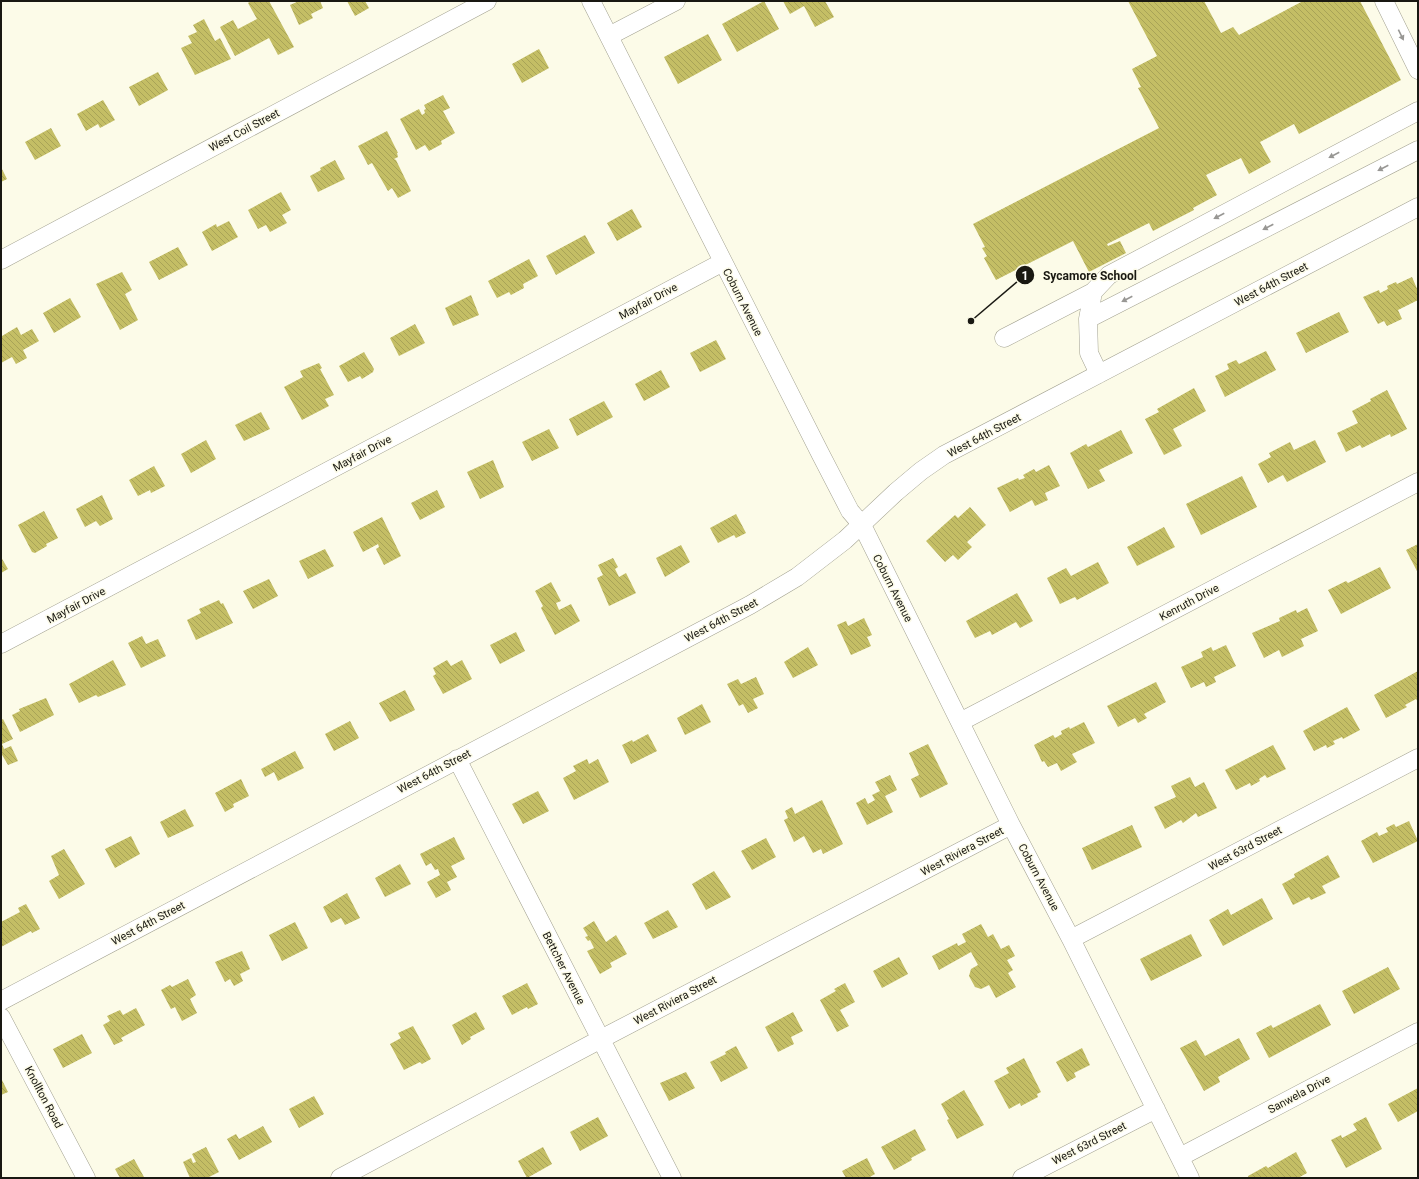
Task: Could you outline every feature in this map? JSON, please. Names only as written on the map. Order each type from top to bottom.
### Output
[{"type":"street","name":"West Coil Street","points":[[1,260],[488,1]]},
{"type":"street","name":"Coburn Avenue","points":[[591,1],[850,511],[862,525],[1011,825],[1071,939],[1190,1178]]},
{"type":"street","points":[[609,36],[676,1]]},
{"type":"street","points":[[1384,1],[1418,70]]},
{"type":"street","points":[[1004,338],[1093,292],[1109,275],[1418,111]]},
{"type":"street","points":[[1088,319],[1418,150]]},
{"type":"street","name":"West 64th Street","points":[[1,1001],[457,759],[750,606],[797,577],[862,525],[896,492],[921,471],[944,455],[1418,207]]},
{"type":"street","name":"Mayfair Drive","points":[[1,644],[723,262]]},
{"type":"street","points":[[1093,292],[1088,319],[1089,353],[1099,374]]},
{"type":"street","name":"Kenruth Drive","points":[[960,722],[1418,482]]},
{"type":"street","name":"West 63rd Street","points":[[1071,939],[1418,758]]},
{"type":"street","name":"Bettcher Avenue","points":[[457,759],[672,1178]]},
{"type":"street","name":"West Riviera Street","points":[[340,1178],[600,1039],[1011,825]]},
{"type":"street","name":"Knollton Road","points":[[1,1016],[86,1178]]},
{"type":"street","name":"Sanwela Drive","points":[[1180,1157],[1418,1032]]},
{"type":"street","name":"West 63rd Street","points":[[1022,1178],[1156,1109]]},
{"type":"building","points":[[251,1],[269,1],[294,47],[278,55],[269,38],[235,56],[220,27],[233,20],[238,29],[257,19],[248,3]]},
{"type":"building","points":[[299,1],[320,1],[323,8],[311,14],[313,18],[299,25],[290,5]]},
{"type":"building","points":[[347,1],[365,1],[369,8],[355,16]]},
{"type":"building","points":[[764,1],[779,29],[737,52],[722,24]]},
{"type":"building","points":[[783,1],[825,1],[834,17],[815,27],[804,6],[790,14]]},
{"type":"building","points":[[1128,1],[1204,1],[1221,33],[1233,27],[1239,35],[1303,1],[1360,1],[1401,80],[1299,134],[1294,124],[1260,142],[1271,162],[1249,174],[1241,158],[1206,175],[1217,195],[1193,208],[1194,210],[1153,231],[1149,223],[1107,244],[1108,246],[1120,241],[1126,253],[1089,272],[1073,241],[996,280],[984,258],[987,256],[982,248],[985,247],[973,224],[1159,128],[1138,88],[1141,87],[1132,69],[1157,56]]},
{"type":"building","points":[[204,19],[215,41],[220,38],[231,59],[195,75],[181,48],[192,43],[188,36],[197,32],[193,25]]},
{"type":"building","points":[[708,34],[722,60],[678,84],[664,57]]},
{"type":"building","points":[[539,49],[549,68],[522,83],[512,64]]},
{"type":"building","points":[[158,72],[168,90],[139,106],[129,87]]},
{"type":"building","points":[[443,95],[450,108],[443,111],[455,133],[441,141],[442,144],[429,151],[425,145],[416,150],[400,119],[419,109],[422,115],[425,113],[424,110],[426,109],[424,105]]},
{"type":"building","points":[[103,100],[115,120],[100,128],[98,124],[86,131],[77,114]]},
{"type":"building","points":[[51,128],[61,146],[35,160],[25,142]]},
{"type":"building","points":[[387,131],[398,153],[398,157],[394,159],[396,160],[411,191],[398,198],[392,188],[388,191],[372,163],[368,165],[358,146]]},
{"type":"building","points":[[335,160],[345,179],[318,192],[310,176],[321,170],[320,168]]},
{"type":"building","points":[[1,167],[7,179],[1,182]]},
{"type":"building","points":[[281,192],[291,210],[282,215],[287,223],[270,232],[266,225],[258,229],[248,210]]},
{"type":"building","points":[[632,209],[642,227],[617,241],[607,223]]},
{"type":"building","points":[[229,221],[238,237],[212,251],[202,232],[216,224],[217,227]]},
{"type":"building","points":[[585,235],[595,253],[556,275],[546,256]]},
{"type":"building","points":[[178,247],[188,265],[159,280],[149,262]]},
{"type":"building","points":[[529,259],[538,276],[523,284],[524,288],[511,295],[509,292],[497,298],[488,281]]},
{"type":"building","points":[[122,272],[132,290],[125,294],[138,320],[120,330],[96,284]]},
{"type":"building","points":[[1412,277],[1418,291],[1418,300],[1398,310],[1402,319],[1387,326],[1384,321],[1378,324],[1363,297],[1379,290],[1380,293],[1388,289],[1387,286],[1396,282],[1397,284]]},
{"type":"building","points":[[471,295],[479,315],[453,326],[445,308]]},
{"type":"building","points":[[70,298],[81,317],[54,333],[43,313]]},
{"type":"building","points":[[1339,312],[1349,332],[1306,353],[1296,333]]},
{"type":"building","points":[[415,324],[425,343],[399,356],[390,338]]},
{"type":"building","points":[[17,327],[21,335],[32,329],[39,341],[23,350],[27,358],[16,364],[12,357],[1,363],[2,336]]},
{"type":"building","points":[[716,340],[726,359],[700,372],[690,353]]},
{"type":"building","points":[[1266,351],[1276,370],[1225,397],[1215,376],[1229,369],[1227,364],[1236,360],[1239,364]]},
{"type":"building","points":[[364,352],[374,369],[373,372],[362,379],[360,376],[348,382],[339,366]]},
{"type":"building","points":[[319,363],[322,368],[320,369],[334,395],[325,399],[329,406],[302,420],[284,387],[303,377],[300,371]]},
{"type":"building","points":[[661,370],[670,387],[644,401],[635,384]]},
{"type":"building","points":[[1194,388],[1206,411],[1173,429],[1182,446],[1164,455],[1145,419],[1159,412],[1157,409]]},
{"type":"building","points":[[1387,390],[1407,429],[1391,437],[1390,434],[1362,448],[1360,445],[1346,452],[1337,433],[1358,423],[1352,411],[1371,401],[1370,399]]},
{"type":"building","points":[[604,401],[613,417],[577,436],[569,419]]},
{"type":"building","points":[[261,412],[270,429],[244,441],[235,425]]},
{"type":"building","points":[[549,429],[559,448],[532,461],[522,442]]},
{"type":"building","points":[[1121,430],[1133,453],[1099,470],[1105,481],[1088,489],[1070,453],[1086,444],[1088,447]]},
{"type":"building","points":[[206,440],[216,459],[191,473],[181,454]]},
{"type":"building","points":[[1315,440],[1326,462],[1287,482],[1283,475],[1268,483],[1258,464],[1271,457],[1269,453],[1290,442],[1294,450]]},
{"type":"building","points":[[493,460],[504,487],[480,499],[467,472]]},
{"type":"building","points":[[1049,465],[1060,486],[1045,493],[1048,500],[1035,506],[1032,500],[1010,512],[997,488],[1018,478],[1019,480],[1025,478],[1023,475],[1034,469],[1036,472]]},
{"type":"building","points":[[154,466],[165,486],[151,493],[150,490],[138,496],[129,480]]},
{"type":"building","points":[[1242,476],[1257,507],[1201,535],[1186,504]]},
{"type":"building","points":[[437,490],[445,507],[420,520],[411,503]]},
{"type":"building","points":[[102,495],[113,519],[100,526],[96,521],[85,527],[76,509]]},
{"type":"building","points":[[970,507],[986,525],[967,542],[972,547],[958,560],[953,555],[945,562],[926,541],[955,515],[958,518]]},
{"type":"building","points":[[44,511],[58,538],[46,544],[47,546],[35,553],[32,552],[18,525]]},
{"type":"building","points":[[736,514],[746,533],[736,538],[734,535],[718,543],[710,528]]},
{"type":"building","points":[[382,517],[401,556],[384,565],[376,549],[379,547],[378,544],[363,552],[353,532]]},
{"type":"building","points":[[1164,527],[1175,547],[1137,566],[1127,547]]},
{"type":"building","points":[[1418,544],[1418,573],[1406,550]]},
{"type":"building","points":[[681,545],[690,562],[665,577],[656,558]]},
{"type":"building","points":[[325,549],[334,566],[308,579],[299,561]]},
{"type":"building","points":[[1,557],[8,569],[1,573]]},
{"type":"building","points":[[613,558],[618,567],[615,569],[619,577],[626,573],[636,593],[609,606],[597,578],[603,575],[598,565]]},
{"type":"building","points":[[1098,562],[1109,583],[1077,600],[1075,597],[1060,604],[1047,578],[1066,568],[1071,576]]},
{"type":"building","points":[[1380,567],[1391,588],[1341,614],[1328,590],[1346,581],[1348,583]]},
{"type":"building","points":[[269,579],[278,596],[253,609],[243,591]]},
{"type":"building","points":[[551,582],[561,601],[556,603],[559,610],[571,604],[580,621],[555,635],[541,608],[543,606],[535,591]]},
{"type":"building","points":[[1017,593],[1033,621],[1020,628],[1016,622],[992,635],[990,631],[975,638],[966,621]]},
{"type":"building","points":[[219,600],[221,604],[223,603],[233,623],[196,640],[187,620],[201,613],[199,609]]},
{"type":"building","points":[[1307,608],[1318,631],[1301,639],[1304,646],[1282,657],[1279,650],[1264,658],[1252,633],[1280,621],[1279,618],[1296,610],[1297,613]]},
{"type":"building","points":[[864,618],[872,635],[867,637],[871,646],[851,655],[837,625],[846,621],[848,626]]},
{"type":"building","points":[[516,632],[525,651],[500,664],[490,645]]},
{"type":"building","points":[[142,636],[146,644],[158,639],[166,656],[141,668],[128,643]]},
{"type":"building","points":[[1226,645],[1236,666],[1214,677],[1216,682],[1206,687],[1204,682],[1191,688],[1181,667],[1203,657],[1201,652],[1211,647],[1213,651]]},
{"type":"building","points":[[808,647],[818,665],[793,678],[784,662]]},
{"type":"building","points":[[113,660],[126,685],[98,697],[96,695],[79,703],[69,684]]},
{"type":"building","points":[[447,660],[451,666],[462,660],[472,679],[443,694],[433,676],[436,674],[433,668]]},
{"type":"building","points":[[1418,671],[1418,702],[1416,699],[1405,705],[1407,707],[1386,718],[1374,695]]},
{"type":"building","points":[[756,677],[764,694],[753,699],[758,708],[748,713],[743,704],[739,706],[727,684],[738,679],[741,684]]},
{"type":"building","points":[[1156,682],[1166,702],[1144,714],[1147,718],[1138,723],[1135,718],[1118,727],[1107,706]]},
{"type":"building","points":[[405,690],[415,710],[390,722],[379,703]]},
{"type":"building","points":[[46,698],[54,715],[20,732],[12,715],[20,711],[19,709]]},
{"type":"building","points":[[702,704],[711,722],[685,735],[677,718]]},
{"type":"building","points":[[1347,707],[1360,730],[1343,739],[1342,737],[1333,741],[1335,744],[1327,748],[1326,745],[1314,751],[1303,731]]},
{"type":"building","points":[[3,719],[13,739],[2,744],[4,749],[11,746],[18,761],[8,765],[1,753],[1,720]]},
{"type":"building","points":[[350,721],[359,738],[334,751],[325,734]]},
{"type":"building","points":[[1084,722],[1095,743],[1072,754],[1077,762],[1061,771],[1057,763],[1048,767],[1044,761],[1042,762],[1034,745],[1053,735],[1055,738],[1062,734],[1061,731],[1069,727],[1070,729]]},
{"type":"building","points":[[648,734],[657,751],[631,764],[622,745],[632,740],[633,742]]},
{"type":"building","points":[[928,744],[948,784],[920,798],[911,779],[919,775],[909,753]]},
{"type":"building","points":[[1273,745],[1286,769],[1267,778],[1265,775],[1259,779],[1260,781],[1251,786],[1250,783],[1236,790],[1225,770]]},
{"type":"building","points":[[295,751],[304,768],[278,781],[274,772],[265,777],[261,769]]},
{"type":"building","points":[[587,759],[589,764],[598,759],[609,782],[574,800],[563,778],[576,771],[573,766]]},
{"type":"building","points":[[890,775],[897,790],[885,796],[893,812],[867,825],[856,803],[865,798],[868,804],[875,800],[872,795],[880,791],[875,782]]},
{"type":"building","points":[[1190,777],[1195,787],[1204,782],[1217,808],[1198,817],[1196,813],[1183,823],[1181,820],[1165,829],[1154,807],[1176,797],[1171,786]]},
{"type":"building","points":[[241,779],[249,796],[233,804],[234,807],[225,812],[215,793]]},
{"type":"building","points":[[538,791],[549,811],[523,824],[512,804]]},
{"type":"building","points":[[822,800],[843,844],[823,854],[821,849],[813,853],[804,836],[794,842],[784,820],[788,818],[785,811],[792,807],[795,814]]},
{"type":"building","points":[[185,809],[194,826],[168,838],[160,822]]},
{"type":"building","points":[[1409,821],[1418,841],[1373,863],[1361,841],[1377,832],[1379,836],[1388,832],[1386,828],[1394,824],[1396,827]]},
{"type":"building","points":[[1132,825],[1142,847],[1092,870],[1082,848]]},
{"type":"building","points":[[131,836],[140,854],[115,868],[105,849]]},
{"type":"building","points":[[454,837],[465,859],[451,866],[457,877],[447,882],[451,890],[436,898],[427,882],[440,875],[438,869],[435,870],[431,863],[426,866],[420,854]]},
{"type":"building","points":[[766,838],[776,857],[752,870],[741,851]]},
{"type":"building","points":[[64,849],[85,884],[59,899],[49,881],[59,875],[51,856]]},
{"type":"building","points":[[1328,855],[1340,877],[1322,886],[1326,893],[1311,900],[1309,897],[1293,905],[1282,884],[1295,877],[1294,874]]},
{"type":"building","points":[[400,864],[411,884],[385,897],[375,878]]},
{"type":"building","points":[[714,871],[731,897],[706,910],[692,884]]},
{"type":"building","points":[[347,893],[360,918],[345,925],[341,918],[331,923],[323,907]]},
{"type":"building","points":[[1262,898],[1273,919],[1223,946],[1209,920],[1228,909],[1231,915]]},
{"type":"building","points":[[26,904],[40,929],[32,933],[31,931],[1,947],[1,922],[20,912],[18,908]]},
{"type":"building","points":[[668,910],[678,927],[653,939],[644,923]]},
{"type":"building","points":[[594,921],[606,942],[616,935],[627,954],[610,963],[612,967],[600,974],[587,951],[594,948],[590,940],[588,941],[585,937],[588,936],[583,928]]},
{"type":"building","points":[[295,922],[308,948],[282,961],[269,935]]},
{"type":"building","points":[[981,924],[988,937],[993,934],[1001,949],[1009,945],[1015,956],[1007,960],[1013,970],[1008,973],[1016,987],[996,998],[989,985],[981,989],[975,987],[969,976],[971,969],[978,965],[971,952],[939,970],[932,956],[957,943],[958,946],[966,942],[962,934]]},
{"type":"building","points":[[1191,934],[1202,956],[1151,981],[1140,959]]},
{"type":"building","points":[[242,951],[250,969],[240,974],[243,981],[234,986],[230,979],[225,982],[215,962]]},
{"type":"building","points":[[899,957],[908,974],[882,988],[873,971]]},
{"type":"building","points":[[1388,967],[1400,989],[1354,1014],[1342,991]]},
{"type":"building","points":[[188,979],[196,995],[190,999],[197,1013],[182,1021],[175,1007],[171,1009],[161,990],[170,985],[172,987]]},
{"type":"building","points":[[527,983],[538,1004],[528,1009],[527,1007],[512,1015],[502,996]]},
{"type":"building","points":[[845,983],[855,1002],[840,1010],[849,1026],[837,1032],[820,1000],[836,991],[834,989]]},
{"type":"building","points":[[1320,1004],[1331,1025],[1269,1058],[1256,1033],[1271,1025],[1273,1028]]},
{"type":"building","points":[[136,1008],[145,1025],[121,1038],[123,1041],[114,1045],[103,1025],[110,1021],[107,1016],[120,1010],[123,1015]]},
{"type":"building","points":[[476,1012],[485,1029],[470,1037],[471,1039],[462,1045],[452,1025]]},
{"type":"building","points":[[793,1012],[803,1031],[791,1037],[794,1044],[778,1052],[765,1027]]},
{"type":"building","points":[[413,1026],[431,1059],[422,1064],[420,1062],[404,1070],[390,1044],[401,1038],[398,1033]]},
{"type":"building","points":[[82,1034],[92,1053],[63,1068],[53,1049]]},
{"type":"building","points":[[1239,1038],[1250,1059],[1218,1077],[1220,1082],[1204,1091],[1180,1048],[1196,1040],[1205,1056]]},
{"type":"building","points":[[736,1046],[748,1068],[721,1082],[710,1062],[726,1054],[725,1052]]},
{"type":"building","points":[[1082,1048],[1090,1065],[1074,1073],[1076,1077],[1067,1082],[1056,1062]]},
{"type":"building","points":[[1024,1058],[1041,1092],[1037,1094],[1038,1097],[1021,1106],[1020,1103],[1009,1109],[994,1081],[1009,1073],[1006,1068]]},
{"type":"building","points":[[686,1072],[695,1088],[669,1101],[660,1083]]},
{"type":"building","points":[[1,1078],[8,1092],[1,1095]]},
{"type":"building","points":[[1418,1088],[1418,1111],[1398,1122],[1388,1104]]},
{"type":"building","points":[[964,1090],[984,1125],[957,1139],[941,1104]]},
{"type":"building","points":[[314,1096],[324,1114],[299,1128],[289,1109]]},
{"type":"building","points":[[598,1117],[608,1136],[580,1151],[570,1132]]},
{"type":"building","points":[[1366,1117],[1382,1149],[1346,1168],[1331,1140],[1341,1135],[1342,1138],[1357,1130],[1353,1124]]},
{"type":"building","points":[[263,1126],[272,1142],[239,1160],[227,1139],[236,1134],[239,1139]]},
{"type":"building","points":[[915,1129],[926,1150],[894,1170],[881,1147]]},
{"type":"building","points":[[206,1147],[219,1172],[207,1178],[190,1178],[183,1162],[191,1158],[193,1163],[196,1162],[192,1154]]},
{"type":"building","points":[[543,1147],[552,1164],[527,1178],[518,1161]]},
{"type":"building","points":[[1296,1152],[1307,1173],[1298,1178],[1249,1178],[1248,1176],[1266,1166],[1268,1168]]},
{"type":"building","points":[[867,1158],[875,1174],[868,1178],[846,1178],[842,1171]]},
{"type":"building","points":[[134,1159],[144,1177],[120,1178],[115,1169]]},
{"type":"place","name":"Sycamore School","points":[[971,321]]}]
